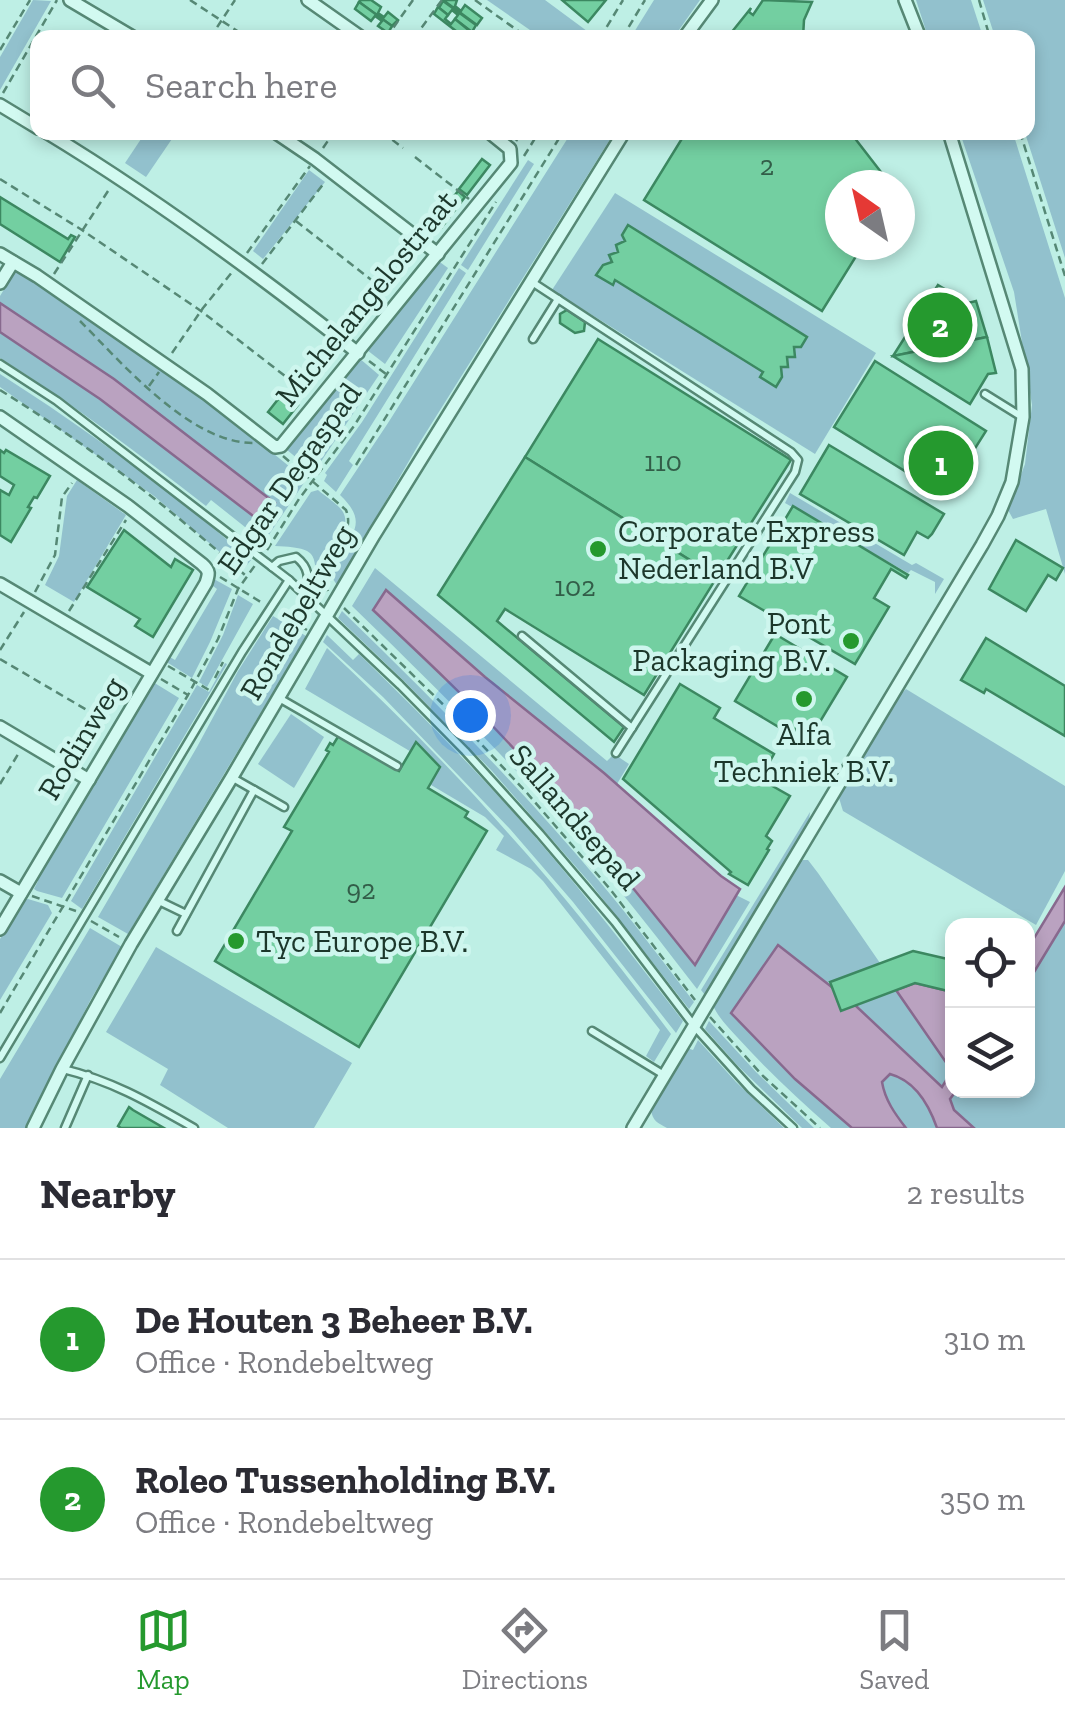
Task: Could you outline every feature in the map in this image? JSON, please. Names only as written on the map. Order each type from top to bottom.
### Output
[{"type":"street","points":[[70,0],[121,30]]},
{"type":"street","points":[[308,0],[351,30]]},
{"type":"street","points":[[690,30],[712,0]]},
{"type":"street","points":[[905,0],[917,30]]},
{"type":"street","points":[[0,102],[30,123]]},
{"type":"street","points":[[58,140],[240,262],[358,352]]},
{"type":"street","points":[[287,140],[438,254]]},
{"type":"street","name":"Michelangelostraat","points":[[0,254],[165,364],[270,444],[281,446],[511,162],[510,149],[499,140]]},
{"type":"street","name":"Rondebeltweg","points":[[33,1128],[157,900],[420,459],[619,140]]},
{"type":"street","points":[[634,1128],[998,516],[1012,482],[1023,417],[1022,369],[951,140]]},
{"type":"street","points":[[0,282],[13,262]]},
{"type":"street","points":[[0,417],[132,509]]},
{"type":"street","name":"Rodinweg","points":[[0,929],[206,584],[208,569],[132,509]]},
{"type":"street","points":[[0,584],[151,673]]},
{"type":"street","points":[[0,727],[89,780]]},
{"type":"street","points":[[0,881],[20,893]]},
{"type":"lane","points":[[531,281],[792,452],[798,460],[795,472],[616,753]]},
{"type":"lane","points":[[533,340],[558,299]]},
{"type":"lane","points":[[0,364],[57,401],[212,519],[288,580],[400,685],[491,778],[615,922],[695,1027],[793,1128]]},
{"type":"lane","points":[[984,394],[1023,417]]},
{"type":"lane","points":[[272,568],[286,558],[296,557],[303,562],[308,578],[306,596]]},
{"type":"lane","points":[[0,1058],[288,580]]},
{"type":"lane","points":[[522,636],[632,728]]},
{"type":"lane","points":[[278,698],[397,766]]},
{"type":"lane","points":[[232,777],[284,807]]},
{"type":"lane","points":[[176,931],[254,790]]},
{"type":"lane","points":[[157,900],[186,914]]},
{"type":"lane","points":[[592,1031],[665,1076]]},
{"type":"lane","points":[[62,1069],[126,1089],[194,1128]]},
{"type":"lane","points":[[65,1128],[88,1075]]},
{"type":"path","points":[[0,50],[30,0]]},
{"type":"path","points":[[40,30],[57,0]]},
{"type":"path","points":[[190,0],[236,30]]},
{"type":"path","points":[[215,30],[235,0]]},
{"type":"path","points":[[392,30],[413,0]]},
{"type":"path","points":[[420,30],[442,0]]},
{"type":"path","points":[[475,0],[517,30]]},
{"type":"path","points":[[605,30],[623,0]]},
{"type":"path","points":[[627,30],[645,0]]},
{"type":"path","points":[[979,0],[988,30]]},
{"type":"path","points":[[508,30],[511,26]]},
{"type":"path","points":[[0,102],[30,48]]},
{"type":"path","points":[[148,388],[328,140]]},
{"type":"path","points":[[392,140],[403,148]]},
{"type":"path","points":[[522,160],[534,140]]},
{"type":"path","points":[[356,464],[558,140]]},
{"type":"path","points":[[1022,140],[1065,276]]},
{"type":"path","points":[[415,157],[470,200]]},
{"type":"path","points":[[254,273],[332,172]]},
{"type":"path","points":[[47,283],[117,178]]},
{"type":"path","points":[[0,180],[82,230],[201,312],[312,397]]},
{"type":"path","name":"Edgar Degaspad","points":[[0,1013],[188,695],[246,576],[354,426],[498,199]]},
{"type":"path","points":[[294,220],[393,296]]},
{"type":"path","points":[[75,316],[148,388],[187,418],[209,431],[249,444],[270,444],[346,510],[349,527],[325,569],[324,579],[336,600]]},
{"type":"path","points":[[358,352],[387,375]]},
{"type":"path","points":[[0,390],[128,480],[246,576]]},
{"type":"path","points":[[0,650],[55,555],[62,497],[79,472]]},
{"type":"path","points":[[63,621],[132,509]]},
{"type":"path","name":"Sallandsepad","points":[[336,600],[527,793],[610,889],[704,1010],[763,1076],[820,1128]]},
{"type":"path","points":[[0,659],[119,729]]},
{"type":"path","points":[[158,660],[208,690],[223,662]]},
{"type":"path","points":[[151,673],[188,695]]},
{"type":"path","points":[[0,784],[26,742]]},
{"type":"shaded area","points":[[33,0],[51,1],[34,30],[30,30],[30,38],[0,90],[0,57]]},
{"type":"shaded area","points":[[487,0],[545,0],[586,30],[530,30]]},
{"type":"shaded area","points":[[654,0],[700,0],[679,30],[635,30]]},
{"type":"shaded area","points":[[916,0],[971,0],[981,30],[926,30]]},
{"type":"shaded area","points":[[983,0],[1065,0],[1065,258],[1027,140],[1035,140],[1035,30],[993,30]]},
{"type":"shaded area","points":[[140,140],[171,140],[146,177],[125,163]]},
{"type":"shaded area","points":[[567,140],[610,140],[420,442],[337,585],[331,576],[334,564],[355,527],[351,507],[340,495]]},
{"type":"shaded area","points":[[962,140],[1015,140],[1065,298],[1065,574],[1046,509],[1013,519],[1008,510],[1025,464],[1032,405],[1014,292]]},
{"type":"shaded area","points":[[528,160],[534,164],[468,270],[461,265]]},
{"type":"shaded area","points":[[309,170],[325,182],[263,259],[253,251]]},
{"type":"shaded area","points":[[615,193],[876,353],[815,454],[552,290]]},
{"type":"shaded area","points":[[437,260],[448,268],[385,364],[367,350]]},
{"type":"shaded area","points":[[459,268],[466,273],[349,461],[353,465],[336,492],[324,481],[325,473],[362,422]]},
{"type":"shaded area","points":[[16,270],[200,394],[306,480],[264,542],[211,500],[206,506],[79,411],[0,358],[0,332],[100,399],[261,522],[275,504],[114,379],[0,303],[0,296]]},
{"type":"shaded area","points":[[0,303],[114,379],[275,503],[261,522],[100,399],[0,332]]},
{"type":"shaded area","points":[[359,358],[379,375],[316,469],[311,470],[286,449]]},
{"type":"shaded area","points":[[0,374],[129,462],[251,560],[242,571],[154,496],[0,387]]},
{"type":"shaded area","points":[[77,480],[126,515],[74,602],[45,585],[59,556],[67,496]]},
{"type":"shaded area","points":[[318,490],[341,509],[345,520],[320,572],[324,596],[310,553],[275,546],[311,492]]},
{"type":"shaded area","points":[[790,493],[912,565],[916,563],[944,579],[935,594],[935,582],[911,570],[908,573],[785,503]]},
{"type":"shaded area","points":[[375,568],[607,761],[614,754],[629,764],[617,784],[385,591],[374,610],[501,737],[694,964],[736,895],[750,902],[697,989],[553,811],[352,606]]},
{"type":"shaded area","points":[[212,578],[232,589],[192,678],[165,661],[168,656],[175,660],[217,589],[209,583]]},
{"type":"shaded area","points":[[386,590],[740,889],[695,965],[516,751],[373,610]]},
{"type":"shaded area","points":[[238,595],[253,604],[207,687],[199,682]]},
{"type":"shaded area","points":[[342,611],[474,743],[569,846],[694,1002],[689,1009],[591,884],[492,771],[338,618]]},
{"type":"shaded area","points":[[273,616],[306,636],[305,639],[128,934],[98,917]]},
{"type":"shaded area","points":[[327,635],[353,660],[359,654],[535,837],[683,1021],[676,1033],[510,829],[383,697],[323,642]]},
{"type":"shaded area","points":[[327,648],[465,785],[612,957],[671,1034],[654,1062],[646,1056],[660,1030],[543,881],[531,869],[496,850],[504,836],[485,817],[426,782],[435,766],[305,689]]},
{"type":"shaded area","points":[[227,664],[82,909],[71,901],[197,685],[209,692]]},
{"type":"shaded area","points":[[153,682],[179,698],[62,898],[37,891],[36,879]]},
{"type":"shaded area","points":[[906,689],[1065,786],[1065,871],[1036,925],[1035,918],[1024,918],[843,811],[839,798]]},
{"type":"shaded area","points":[[291,714],[324,737],[294,788],[258,764]]},
{"type":"shaded area","points":[[810,812],[809,820],[705,995],[701,990]]},
{"type":"shaded area","points":[[803,860],[808,860],[818,873],[880,963],[827,983],[778,945],[731,1013],[795,1079],[852,1128],[831,1128],[748,1049],[713,1005]]},
{"type":"shaded area","points":[[1065,887],[1065,921],[1035,970],[1035,936]]},
{"type":"shaded area","points":[[28,899],[48,905],[52,913],[0,1000],[0,939]]},
{"type":"shaded area","points":[[1065,916],[1065,1128],[974,1128],[954,1110],[951,1098],[1035,1098],[1035,965]]},
{"type":"shaded area","points":[[90,928],[122,947],[25,1128],[0,1128],[0,1079]]},
{"type":"shaded area","points":[[778,945],[856,1006],[942,1087],[945,1082],[945,1098],[951,1098],[954,1110],[974,1128],[937,1128],[920,1095],[907,1082],[890,1074],[882,1082],[883,1089],[906,1128],[852,1128],[795,1079],[731,1013]]},
{"type":"shaded area","points":[[156,947],[352,1063],[314,1128],[228,1128],[160,1085],[168,1069],[106,1032]]},
{"type":"shaded area","points":[[915,983],[945,990],[945,1061],[896,990]]},
{"type":"shaded area","points":[[896,990],[945,1061],[942,1087],[856,1006]]},
{"type":"shaded area","points":[[709,1021],[814,1128],[802,1128],[737,1065],[705,1029]]},
{"type":"shaded area","points":[[698,1040],[784,1128],[667,1128],[656,1121],[651,1109],[687,1048],[693,1050]]},
{"type":"shaded area","points":[[890,1074],[907,1082],[920,1095],[937,1128],[906,1128],[883,1089],[882,1082]]},
{"type":"building","points":[[361,0],[371,0],[381,7],[378,13],[384,17],[388,12],[398,20],[392,26]]},
{"type":"building","points":[[443,0],[457,0],[455,6],[461,11],[465,5],[482,18],[477,25]]},
{"type":"building","points":[[562,0],[606,0],[588,22]]},
{"type":"building","points":[[763,0],[812,2],[803,30],[733,30],[751,8],[749,12],[753,15]]},
{"type":"building","points":[[443,1],[476,25],[469,30],[455,19],[458,15],[452,10],[448,15],[439,8]]},
{"type":"building","points":[[359,2],[392,26],[384,30],[378,26],[382,21],[375,16],[371,21],[355,9]]},
{"type":"building","points":[[438,7],[448,15],[445,19],[451,24],[455,19],[469,30],[455,30],[434,14]]},
{"type":"building","points":[[681,140],[856,140],[879,170],[825,170],[825,260],[854,260],[822,311],[644,200]]},
{"type":"building","points":[[482,159],[490,165],[467,195],[459,189]]},
{"type":"building","points":[[458,191],[465,197],[442,227],[435,221]]},
{"type":"building","points":[[0,197],[68,239],[71,235],[75,237],[60,262],[0,224]]},
{"type":"building","points":[[628,225],[807,337],[801,347],[794,347],[795,357],[787,357],[788,367],[781,367],[782,377],[776,387],[760,377],[763,372],[615,280],[613,285],[596,275],[603,265],[612,262],[609,255],[618,252],[616,245],[625,241],[622,235]]},
{"type":"building","points":[[404,250],[411,256],[398,273],[394,269],[388,276],[393,280],[386,288],[379,282]]},
{"type":"building","points":[[377,285],[384,291],[378,300],[373,296],[367,303],[372,307],[359,324],[352,318]]},
{"type":"building","points":[[938,285],[968,303],[976,301],[987,337],[893,356]]},
{"type":"building","points":[[567,310],[585,322],[584,331],[575,333],[560,323],[560,314]]},
{"type":"building","points":[[987,337],[996,373],[988,374],[970,404],[893,356]]},
{"type":"building","points":[[598,339],[791,460],[717,577],[525,457]]},
{"type":"building","points":[[875,361],[986,431],[945,496],[834,427]]},
{"type":"building","points":[[283,393],[298,405],[283,424],[268,412]]},
{"type":"building","points":[[829,445],[944,514],[932,534],[928,538],[917,532],[904,555],[800,494]]},
{"type":"building","points":[[0,450],[50,476],[28,507],[31,508],[11,542],[0,535],[0,490],[9,495],[14,485],[0,476]]},
{"type":"building","points":[[525,457],[717,577],[644,695],[505,609],[497,621],[624,727],[614,742],[438,595]]},
{"type":"building","points":[[793,506],[908,575],[906,578],[891,569],[874,598],[889,607],[855,664],[739,596]]},
{"type":"building","points":[[124,530],[171,567],[175,559],[193,570],[153,637],[135,626],[140,619],[87,587]]},
{"type":"building","points":[[1016,540],[1063,568],[1056,580],[1048,575],[1026,611],[989,589]]},
{"type":"building","points":[[775,634],[847,677],[815,730],[801,721],[792,735],[735,701]]},
{"type":"building","points":[[986,638],[1065,686],[1065,736],[986,689],[984,693],[961,680]]},
{"type":"building","points":[[680,684],[720,708],[714,718],[774,754],[760,779],[790,796],[766,836],[772,841],[769,850],[748,885],[729,874],[623,779]]},
{"type":"building","points":[[339,735],[399,771],[416,742],[440,767],[428,788],[468,812],[465,817],[487,831],[359,1047],[215,961],[292,831],[284,827],[329,752],[326,750],[330,743],[333,745]]},
{"type":"building","points":[[913,951],[945,958],[945,990],[915,983],[841,1011],[830,982]]},
{"type":"building","points":[[129,1107],[164,1128],[121,1128],[118,1126]]},
{"type":"place","name":"Roleo Tussenholding B.V.","points":[[940,325]]},
{"type":"place","name":"De Houten 3 Beheer B.V.","points":[[941,463]]},
{"type":"place","name":"Corporate Express Nederland B.V","points":[[598,549]]},
{"type":"place","name":"Pont Packaging B.V.","points":[[851,641]]},
{"type":"place","name":"Alfa Techniek B.V.","points":[[804,699]]},
{"type":"place","name":"Tyc Europe B.V.","points":[[236,941]]}]
